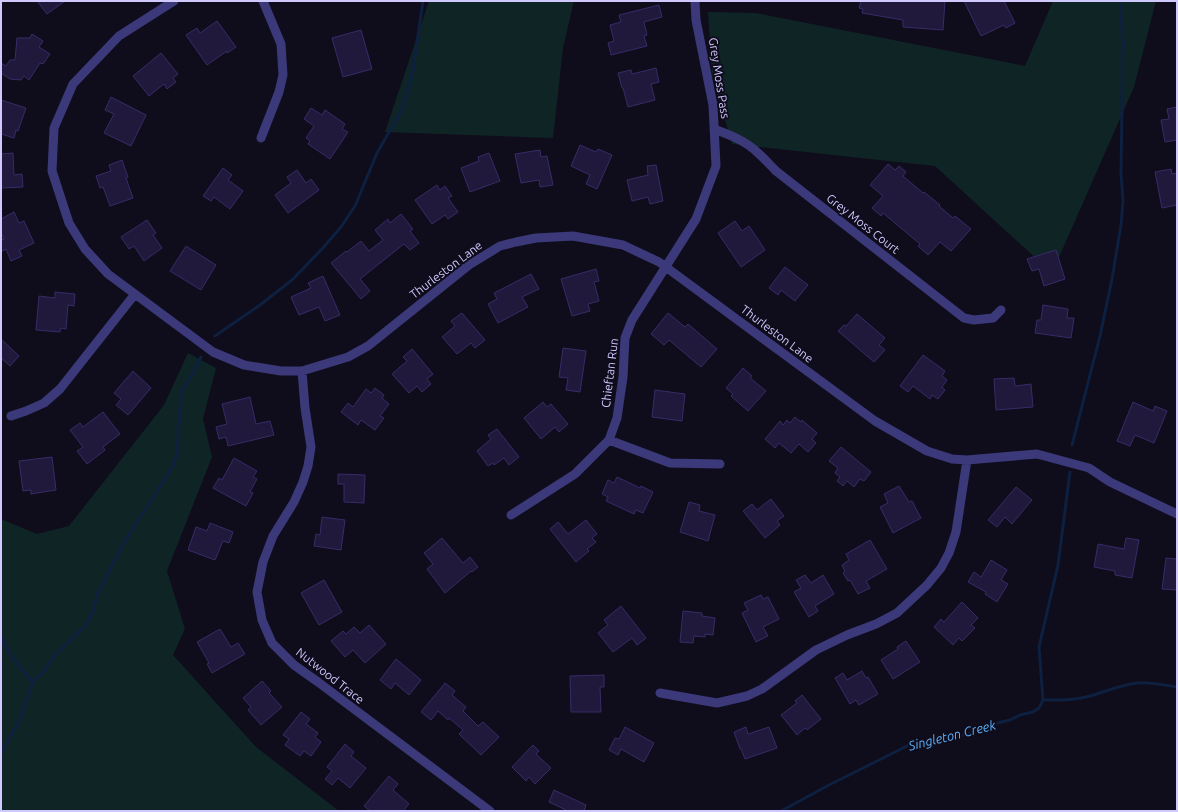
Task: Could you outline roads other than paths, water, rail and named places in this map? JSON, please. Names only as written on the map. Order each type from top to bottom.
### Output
[{"type":"street","name":"Thurleston Lane","points":[[174,1],[119,36],[73,84],[54,128],[52,171],[69,223],[85,249],[108,274],[214,352],[244,365],[281,371],[302,371],[348,357],[368,346],[469,265],[500,246],[536,238],[573,236],[623,245],[659,262],[875,421],[927,451],[952,460],[1037,454],[1089,468],[1110,482],[1177,514]]},
{"type":"street","points":[[261,138],[283,75],[281,44],[263,1]]},
{"type":"street","name":"Grey Moss Pass","points":[[667,267],[696,219],[716,166],[713,104],[696,20],[695,1]]},
{"type":"street","name":"Grey Moss Court","points":[[714,129],[749,145],[788,181],[964,318],[974,320],[994,318],[1002,310]]},
{"type":"street","name":"Chieftan Run","points":[[511,515],[575,474],[609,440],[617,418],[622,384],[625,338],[632,320],[667,267]]},
{"type":"street","points":[[11,416],[44,403],[60,389],[135,294]]},
{"type":"street","name":"Nutwood Trace","points":[[302,371],[305,408],[311,447],[308,466],[294,502],[273,536],[263,562],[257,592],[262,620],[272,642],[294,665],[490,811]]},
{"type":"street","points":[[609,440],[670,463],[720,464]]},
{"type":"street","points":[[660,693],[717,704],[747,696],[762,689],[816,650],[847,635],[876,624],[897,613],[927,585],[941,568],[949,553],[956,532],[968,460]]},
{"type":"waterway","points":[[215,336],[260,305],[292,280],[341,227],[355,206],[377,153],[402,110],[413,70],[423,1]]},
{"type":"waterway","points":[[1072,445],[1100,336],[1121,225],[1123,201],[1121,173],[1123,41],[1120,1]]},
{"type":"waterway","points":[[1,753],[18,724],[33,682],[44,671],[53,657],[86,625],[94,609],[97,595],[122,546],[173,466],[177,454],[181,393],[201,357]]},
{"type":"waterway","points":[[1043,700],[1039,647],[1058,565],[1070,472]]},
{"type":"waterway","points":[[1,635],[10,654],[33,682]]},
{"type":"waterway","name":"Singleton Creek","points":[[1043,700],[1081,698],[1124,685],[1137,683],[1152,683],[1177,687]]},
{"type":"waterway","name":"Singleton Creek","points":[[781,811],[911,744],[969,734],[993,724],[1033,712],[1039,708],[1043,700]]}]
